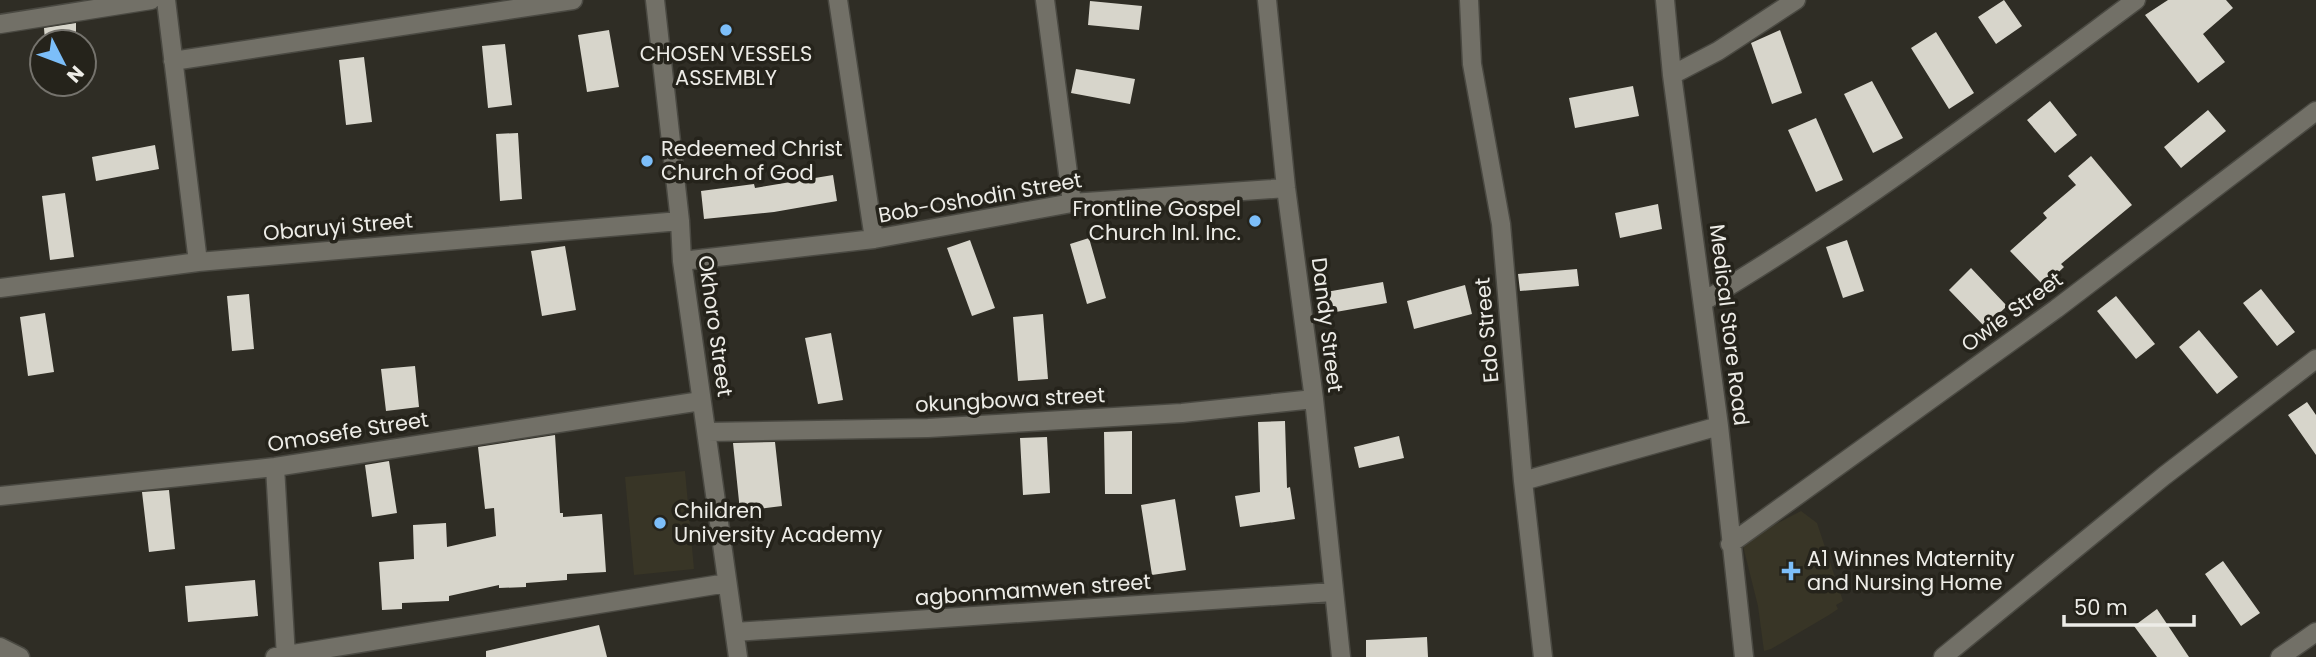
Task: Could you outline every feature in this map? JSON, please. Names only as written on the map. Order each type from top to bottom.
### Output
[{"type":"street","points":[[0,24],[150,0]]},
{"type":"street","points":[[166,0],[198,262]]},
{"type":"street","points":[[173,61],[573,0]]},
{"type":"street","name":"Okhoro Street","points":[[655,0],[680,221],[682,261],[738,657]]},
{"type":"street","points":[[838,0],[874,239]]},
{"type":"street","points":[[1045,0],[1072,203]]},
{"type":"street","name":"Dandy Street","points":[[1267,0],[1286,188],[1314,399],[1341,657]]},
{"type":"street","name":"Edo Street","points":[[1469,0],[1472,64],[1501,224],[1523,481],[1543,657]]},
{"type":"street","name":"Medical Store Road","points":[[1664,0],[1704,301],[1744,657]]},
{"type":"street","points":[[1672,75],[1718,51],[1797,0]]},
{"type":"street","points":[[1704,301],[1779,257],[1908,170],[2136,0]]},
{"type":"street","name":"Owie Street","points":[[1730,544],[2056,309],[2316,111]]},
{"type":"street","name":"Bob-Oshodin Street","points":[[682,261],[874,239],[1072,203],[1286,188]]},
{"type":"street","name":"Obaruyi Street","points":[[0,288],[198,262],[680,221]]},
{"type":"street","points":[[1943,657],[2164,476],[2316,359]]},
{"type":"street","name":"okungbowa street","points":[[708,432],[942,427],[1182,413],[1314,399]]},
{"type":"street","name":"Omosefe Street","points":[[0,496],[275,467],[701,401]]},
{"type":"street","points":[[1523,481],[1719,426]]},
{"type":"street","points":[[275,467],[282,657],[727,583]]},
{"type":"street","name":"agbonmamwen street","points":[[735,632],[1334,592]]},
{"type":"street","points":[[2280,657],[2316,632]]},
{"type":"street","points":[[0,647],[20,657]]},
{"type":"shaded area","name":"Children University Academy","points":[[685,471],[694,569],[634,575],[625,477]]},
{"type":"shaded area","name":"A1 Winnes Maternity and Nursing Home","points":[[1801,511],[1817,523],[1843,601],[1836,605],[1838,609],[1829,615],[1764,651],[1758,606],[1742,542]]},
{"type":"building","points":[[2004,0],[2022,26],[1996,44],[1978,17]]},
{"type":"building","points":[[2168,0],[2226,0],[2233,8],[2203,34],[2225,62],[2198,83],[2145,15]]},
{"type":"building","points":[[1090,1],[1142,6],[1139,30],[1088,25]]},
{"type":"building","points":[[76,23],[76,28],[44,28]]},
{"type":"building","points":[[609,30],[619,87],[587,92],[578,35]]},
{"type":"building","points":[[1780,30],[1802,93],[1772,104],[1751,43]]},
{"type":"building","points":[[1936,32],[1974,93],[1949,109],[1911,48]]},
{"type":"building","points":[[505,44],[512,105],[488,108],[482,46]]},
{"type":"building","points":[[364,57],[372,122],[346,125],[339,60]]},
{"type":"building","points":[[1076,69],[1135,79],[1130,104],[1071,93]]},
{"type":"building","points":[[1872,81],[1903,138],[1873,153],[1844,94]]},
{"type":"building","points":[[1633,86],[1639,116],[1575,128],[1569,98]]},
{"type":"building","points":[[2050,101],[2077,135],[2055,153],[2027,120]]},
{"type":"building","points":[[2208,110],[2226,131],[2181,168],[2164,147]]},
{"type":"building","points":[[1816,118],[1843,180],[1816,192],[1788,130]]},
{"type":"building","points":[[518,133],[522,199],[500,201],[496,134]]},
{"type":"building","points":[[155,145],[159,169],[96,181],[92,157]]},
{"type":"building","points":[[2091,156],[2132,205],[2061,264],[2064,267],[2044,286],[2010,251],[2047,218],[2043,213],[2076,185],[2068,176]]},
{"type":"building","points":[[833,175],[837,201],[774,212],[704,219],[701,191],[754,184],[755,188]]},
{"type":"building","points":[[65,193],[74,257],[50,260],[42,196]]},
{"type":"building","points":[[1658,204],[1662,229],[1620,238],[1615,213]]},
{"type":"building","points":[[1089,238],[1106,298],[1087,304],[1070,244]]},
{"type":"building","points":[[970,240],[995,308],[972,316],[947,248]]},
{"type":"building","points":[[1847,240],[1864,291],[1843,298],[1826,247]]},
{"type":"building","points":[[565,246],[576,310],[542,316],[531,251]]},
{"type":"building","points":[[1971,268],[2007,306],[1985,327],[1949,290]]},
{"type":"building","points":[[1577,269],[1579,286],[1520,291],[1518,274]]},
{"type":"building","points":[[1383,282],[1387,303],[1330,313],[1326,292]]},
{"type":"building","points":[[1465,285],[1472,314],[1414,329],[1407,301]]},
{"type":"building","points":[[2261,289],[2295,332],[2277,346],[2243,303]]},
{"type":"building","points":[[249,294],[254,349],[232,351],[227,296]]},
{"type":"building","points":[[2116,296],[2155,344],[2136,359],[2097,311]]},
{"type":"building","points":[[45,313],[54,372],[28,376],[20,317]]},
{"type":"building","points":[[1043,314],[1048,379],[1018,381],[1013,317]]},
{"type":"building","points":[[2199,330],[2238,377],[2217,394],[2179,347]]},
{"type":"building","points":[[831,333],[843,400],[818,404],[805,338]]},
{"type":"building","points":[[415,366],[419,407],[386,411],[381,369]]},
{"type":"building","points":[[2307,402],[2316,415],[2316,455],[2288,415]]},
{"type":"building","points":[[1285,421],[1287,488],[1290,487],[1295,519],[1240,527],[1235,496],[1260,492],[1258,422]]},
{"type":"building","points":[[1132,431],[1132,494],[1105,494],[1104,432]]},
{"type":"building","points":[[555,435],[560,513],[563,513],[563,517],[602,514],[606,572],[567,574],[567,580],[526,583],[526,587],[499,588],[499,585],[449,596],[449,601],[402,603],[402,609],[382,610],[379,562],[414,559],[413,525],[446,523],[447,547],[496,536],[494,508],[485,509],[478,447]]},
{"type":"building","points":[[1399,436],[1404,458],[1359,468],[1354,447]]},
{"type":"building","points":[[1047,437],[1050,493],[1023,495],[1020,438]]},
{"type":"building","points":[[775,442],[782,506],[740,511],[733,443]]},
{"type":"building","points":[[389,461],[397,513],[372,517],[365,465]]},
{"type":"building","points":[[169,490],[175,549],[149,552],[142,492]]},
{"type":"building","points":[[1175,499],[1186,570],[1152,575],[1141,505]]},
{"type":"building","points":[[2223,561],[2260,613],[2241,626],[2205,574]]},
{"type":"building","points":[[255,580],[258,616],[188,622],[185,586]]},
{"type":"building","points":[[2157,609],[2189,657],[2157,657],[2134,626]]},
{"type":"building","points":[[599,625],[607,657],[486,657],[486,651]]},
{"type":"building","points":[[1427,637],[1428,657],[1366,657],[1366,640]]},
{"type":"place","name":"CHOSEN VESSELS ASSEMBLY","points":[[726,30]]},
{"type":"place","name":"Redeemed Christ Church of God","points":[[647,161]]},
{"type":"place","name":"Frontline Gospel Church Inl. Inc.","points":[[1255,221]]},
{"type":"place","name":"Children University Academy","points":[[660,523]]},
{"type":"place","name":"A1 Winnes Maternity and Nursing Home","points":[[1791,571]]}]
